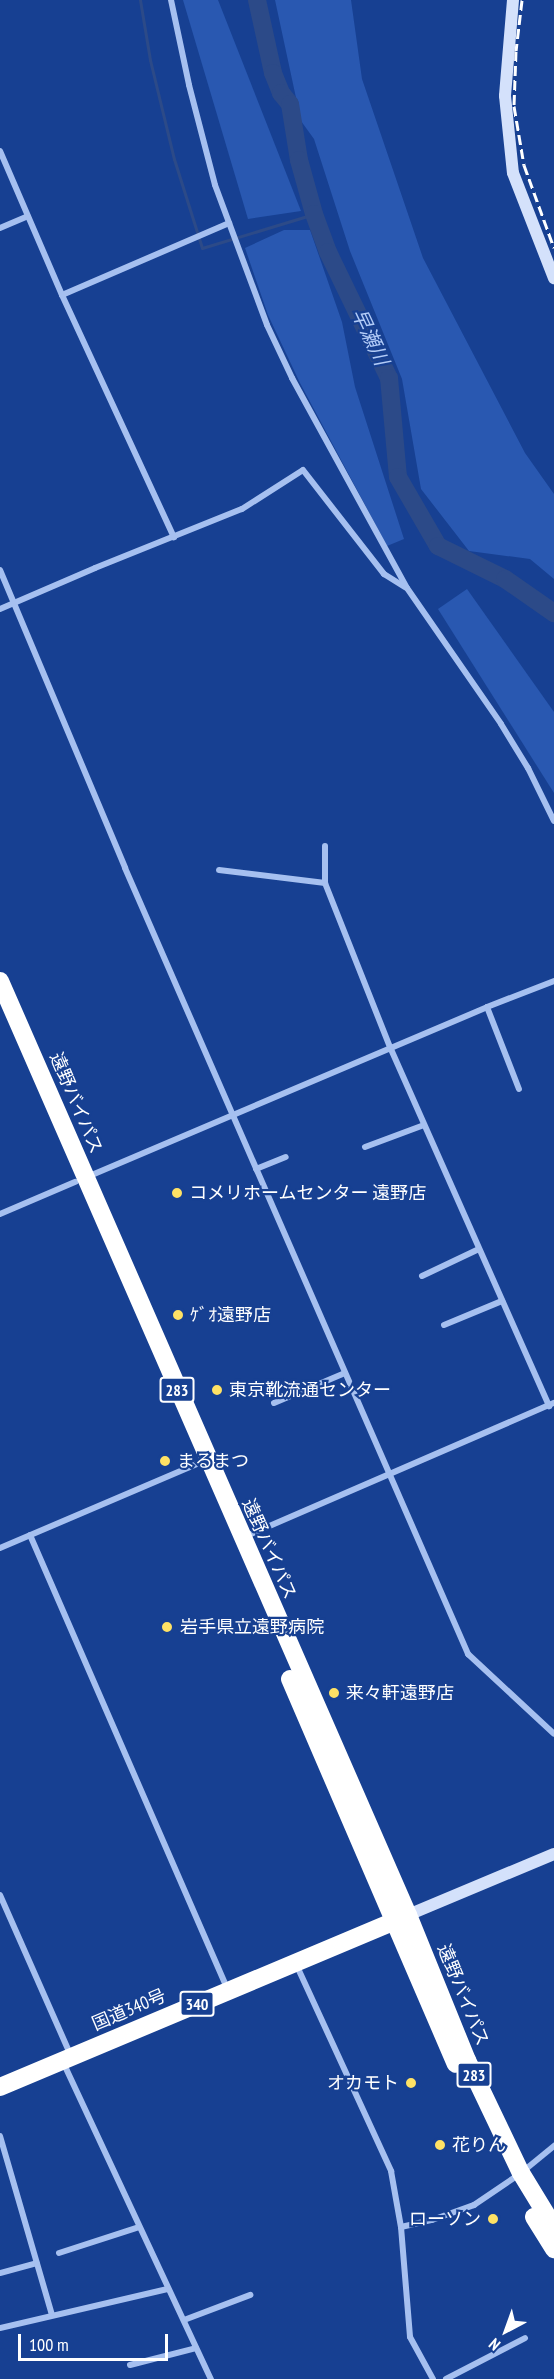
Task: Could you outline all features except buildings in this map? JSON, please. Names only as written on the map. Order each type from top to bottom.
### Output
[{"type":"highway","name":"遠野バイパス","points":[[0,981],[197,1464],[401,1918]]},
{"type":"highway","name":"遠野バイパス","points":[[0,1010],[80,1180],[241,1538],[401,1918],[472,2100],[517,2176],[554,2248]]},
{"type":"highway","name":"国道340号","points":[[0,2086],[401,1918]]},
{"type":"highway","name":"遠野バイパス","points":[[517,2176],[554,2227]]},
{"type":"street","points":[[171,0],[189,85],[215,185],[267,325],[292,378],[407,588],[501,724],[528,768],[554,821]]},
{"type":"street","points":[[513,0],[506,96],[513,173],[554,278]]},
{"type":"street","points":[[0,151],[62,295],[174,537]]},
{"type":"street","points":[[0,228],[28,216]]},
{"type":"street","points":[[62,295],[229,223]]},
{"type":"street","points":[[0,609],[242,509],[303,470],[384,574],[407,588]]},
{"type":"street","points":[[0,570],[125,868],[468,1654],[554,1734]]},
{"type":"street","points":[[241,1538],[551,1405],[502,1301],[390,1047],[325,883],[325,846]]},
{"type":"street","points":[[219,870],[325,883]]},
{"type":"street","points":[[0,1214],[390,1047],[554,981]]},
{"type":"street","points":[[487,1007],[519,1089]]},
{"type":"street","points":[[365,1148],[424,1125]]},
{"type":"street","points":[[256,1170],[286,1157]]},
{"type":"street","points":[[422,1276],[479,1249]]},
{"type":"street","points":[[444,1325],[502,1301]]},
{"type":"street","points":[[274,1403],[345,1373]]},
{"type":"street","points":[[0,1548],[197,1464]]},
{"type":"street","points":[[30,1535],[228,1990]]},
{"type":"street","points":[[401,1918],[554,1854]]},
{"type":"street","points":[[0,1894],[139,2227],[211,2379]]},
{"type":"street","points":[[295,1962],[391,2171],[401,2227],[410,2337],[433,2379]]},
{"type":"street","points":[[0,2136],[52,2314]]},
{"type":"street","points":[[401,2227],[474,2205],[517,2176],[554,2146]]},
{"type":"street","points":[[59,2253],[139,2227]]},
{"type":"street","points":[[0,2273],[37,2263]]},
{"type":"street","points":[[0,2328],[52,2314],[168,2289]]},
{"type":"street","points":[[184,2320],[250,2295]]},
{"type":"street","points":[[446,2379],[525,2338]]},
{"type":"street","points":[[130,2365],[196,2348]]},
{"type":"shaded area","points":[[183,0],[218,0],[301,211],[248,219]]},
{"type":"shaded area","points":[[275,0],[351,0],[362,79],[423,258],[525,453],[554,494],[554,579],[530,559],[469,551],[421,489],[402,379],[350,251],[314,139],[301,121]]},
{"type":"shaded area","points":[[284,230],[310,230],[342,322],[355,387],[404,539],[387,546],[300,383],[268,315],[245,248]]},
{"type":"shaded area","points":[[467,589],[554,712],[554,793],[438,609]]},
{"type":"waterway","points":[[140,0],[150,60],[174,159],[202,248],[314,214]]},
{"type":"waterway","name":"早瀬川","points":[[257,0],[273,73],[281,93],[290,104],[299,160],[314,214],[328,252],[389,378],[398,477],[438,546],[505,579],[554,613]]},
{"type":"railway","points":[[522,0],[516,51],[514,106],[524,165],[554,248]]},
{"type":"place","name":"コメリホームセンター 遠野店","points":[[177,1193]]},
{"type":"place","name":"ｹﾞｵ遠野店","points":[[178,1315]]},
{"type":"place","name":"東京靴流通センター","points":[[217,1390]]},
{"type":"place","name":"まるまつ","points":[[165,1461]]},
{"type":"place","name":"岩手県立遠野病院","points":[[167,1627]]},
{"type":"place","name":"来々軒遠野店","points":[[334,1693]]},
{"type":"place","name":"オカモト","points":[[411,2083]]},
{"type":"place","name":"花りん","points":[[440,2145]]},
{"type":"place","name":"ローソン","points":[[493,2219]]}]
